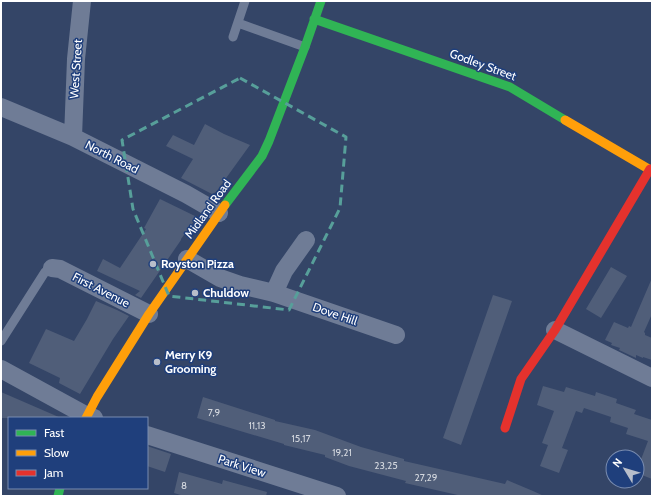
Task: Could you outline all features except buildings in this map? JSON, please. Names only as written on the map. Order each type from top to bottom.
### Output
[{"type":"street","name":"West Street","points":[[73,137],[76,59],[82,1]]},
{"type":"street","name":"Midland Road","points":[[89,417],[97,397],[149,314],[219,213],[262,156],[269,141],[321,1]]},
{"type":"street","name":"Godley Street","points":[[314,19],[510,87],[651,170]]},
{"type":"street","name":"North Road","points":[[1,106],[73,137],[186,194],[219,213]]},
{"type":"street","points":[[504,428],[521,379],[555,330],[651,170]]},
{"type":"street","points":[[274,293],[284,271],[306,240]]},
{"type":"street","name":"Dove Hill","points":[[187,259],[220,278],[240,285],[274,293],[396,335]]},
{"type":"street","name":"First Avenue","points":[[52,268],[60,269],[149,314]]},
{"type":"street","points":[[555,330],[652,378]]},
{"type":"street","points":[[1,369],[89,417]]},
{"type":"street","name":"Park View","points":[[148,435],[337,496]]},
{"type":"lane","points":[[233,37],[246,1]]},
{"type":"lane","points":[[238,23],[304,47]]},
{"type":"lane","points":[[1,341],[44,272],[52,268]]},
{"type":"highlighted area","points":[[240,78],[346,137],[340,208],[289,310],[169,296],[133,209],[122,140]]},
{"type":"traffic: fast","points":[[225,205],[262,156],[305,47],[321,1]]},
{"type":"traffic: fast","points":[[314,19],[510,87],[565,120]]},
{"type":"traffic: fast","points":[[58,496],[60,489]]},
{"type":"traffic: slow","points":[[565,120],[652,171]]},
{"type":"traffic: slow","points":[[87,417],[97,397],[149,314],[225,205]]},
{"type":"traffic: jam","points":[[505,428],[521,379],[555,330],[650,169]]},
{"type":"place","name":"Royston Pizza","points":[[153,264]]},
{"type":"place","name":"Chuldow","points":[[195,293]]},
{"type":"place","name":"Merry K9 Grooming","points":[[157,362]]}]
